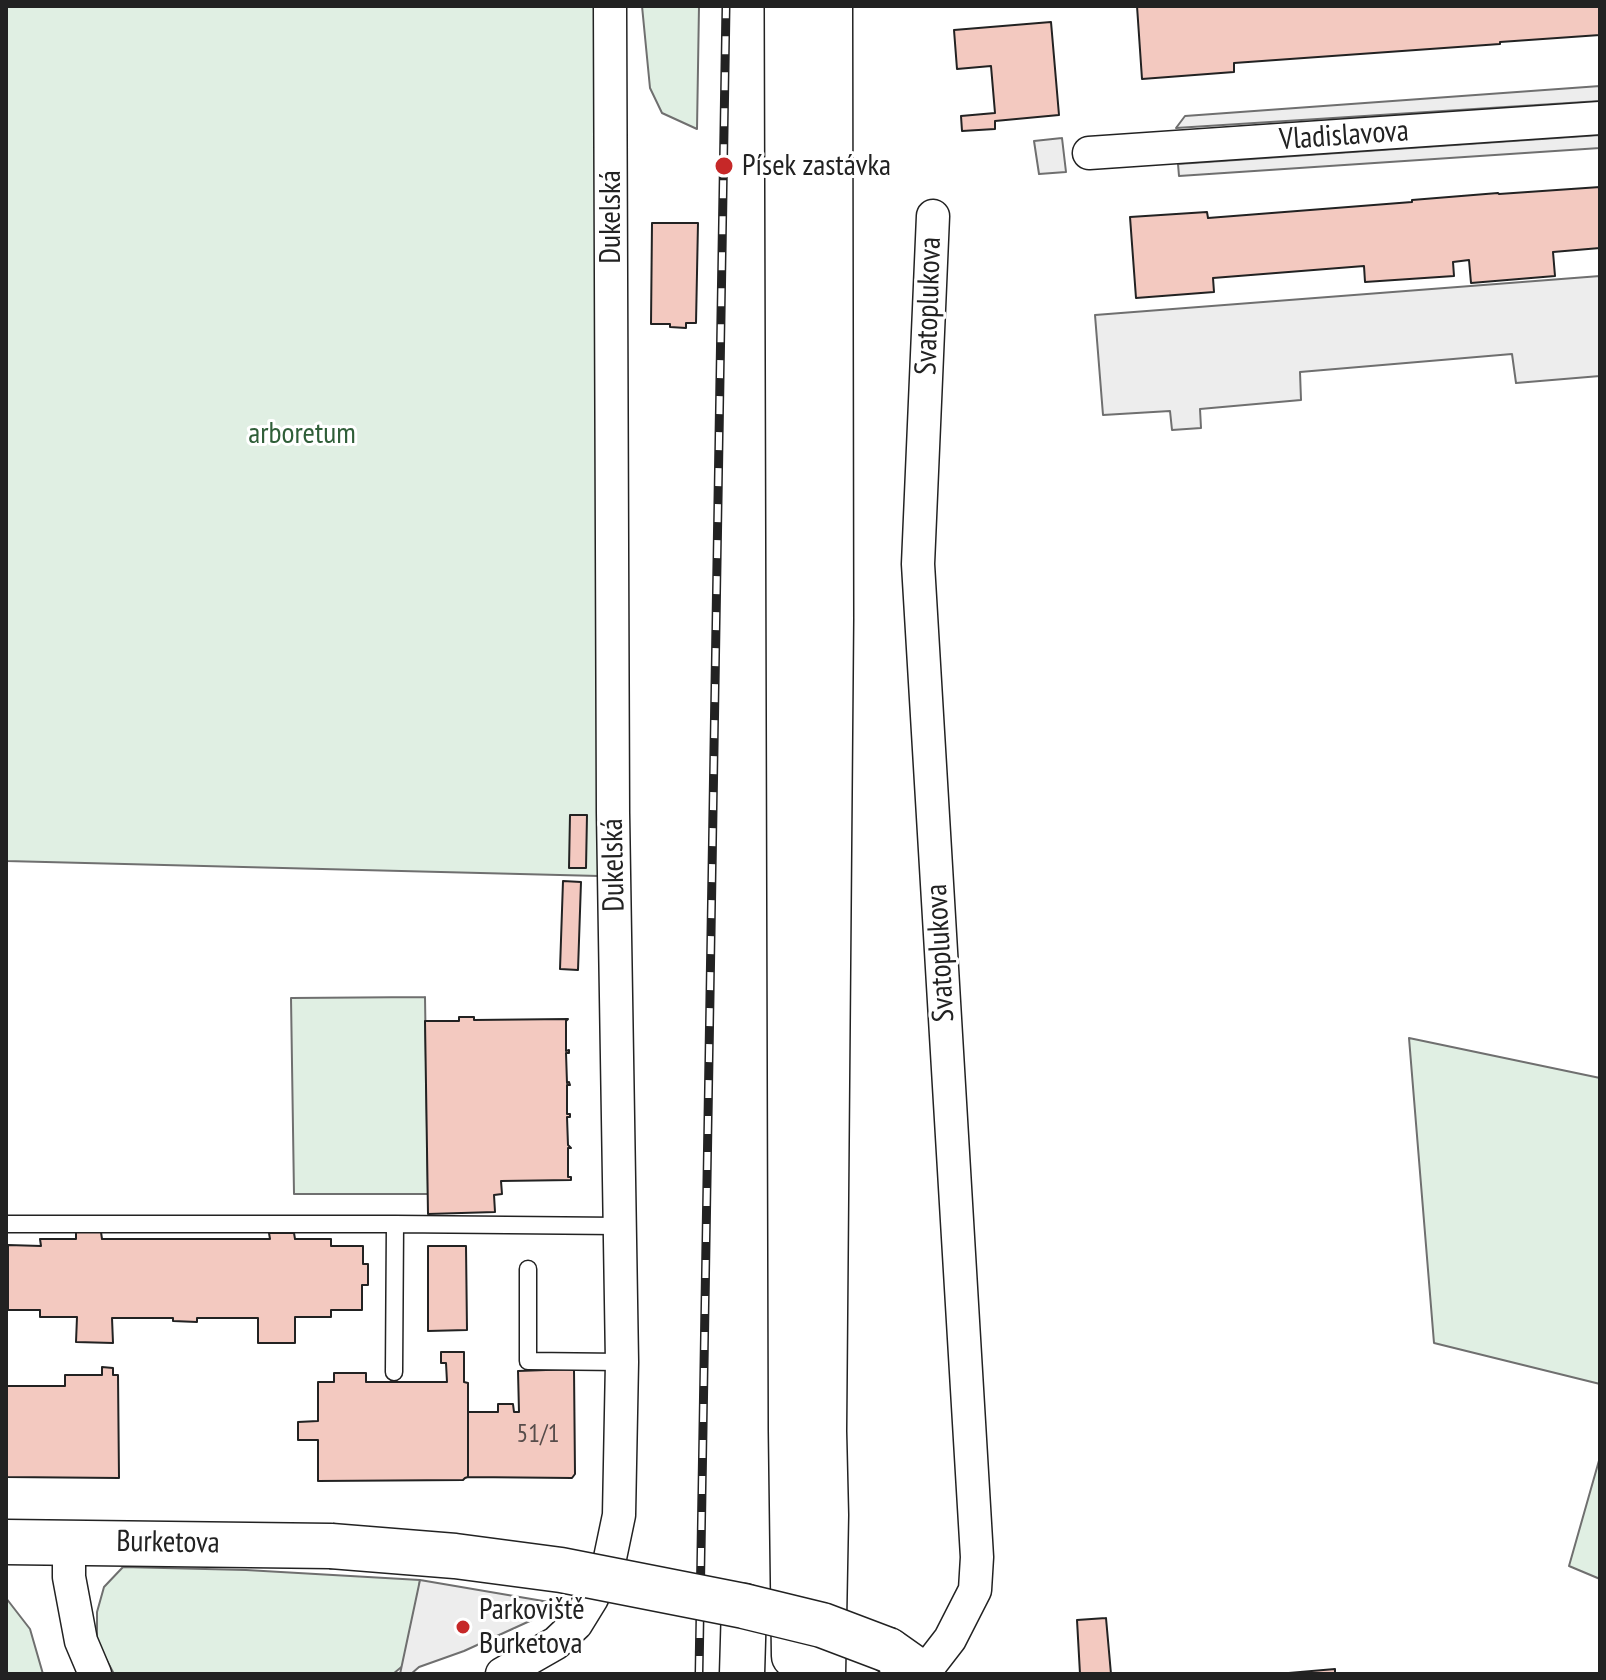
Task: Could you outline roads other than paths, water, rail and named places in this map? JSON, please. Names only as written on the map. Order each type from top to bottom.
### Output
[{"type":"main road","points":[[787,6],[790,1382],[794,1674]]},
{"type":"main road","points":[[823,1674],[831,618],[830,6]]},
{"type":"main road","name":"Burketova","points":[[6,1542],[331,1546],[455,1556],[561,1570],[744,1606],[822,1625],[911,1666]]},
{"type":"main road","points":[[742,1674],[744,1606]]},
{"type":"street","name":"Dukelská","points":[[502,1674],[556,1643],[576,1624],[610,1558],[619,1515],[622,1362],[613,813],[610,6]]},
{"type":"street","name":"Vladislavova","points":[[1089,153],[1600,118]]},
{"type":"street","name":"Svatoplukova","points":[[911,1666],[950,1639],[975,1590],[977,1557],[918,564],[933,216]]},
{"type":"street","points":[[69,1542],[69,1577],[81,1641],[95,1674]]},
{"type":"lane","points":[[6,1224],[619,1226]]},
{"type":"lane","points":[[394,1372],[395,1224]]},
{"type":"lane","points":[[528,1269],[528,1361],[622,1362]]},
{"type":"railway","points":[[699,1674],[726,6]]},
{"type":"place","name":"Písek zastávka","points":[[724,166]]},
{"type":"place","name":"Parkoviště Burketova","points":[[463,1627]]},
{"type":"park label","name":"arboretum","points":[[302,434]]}]
